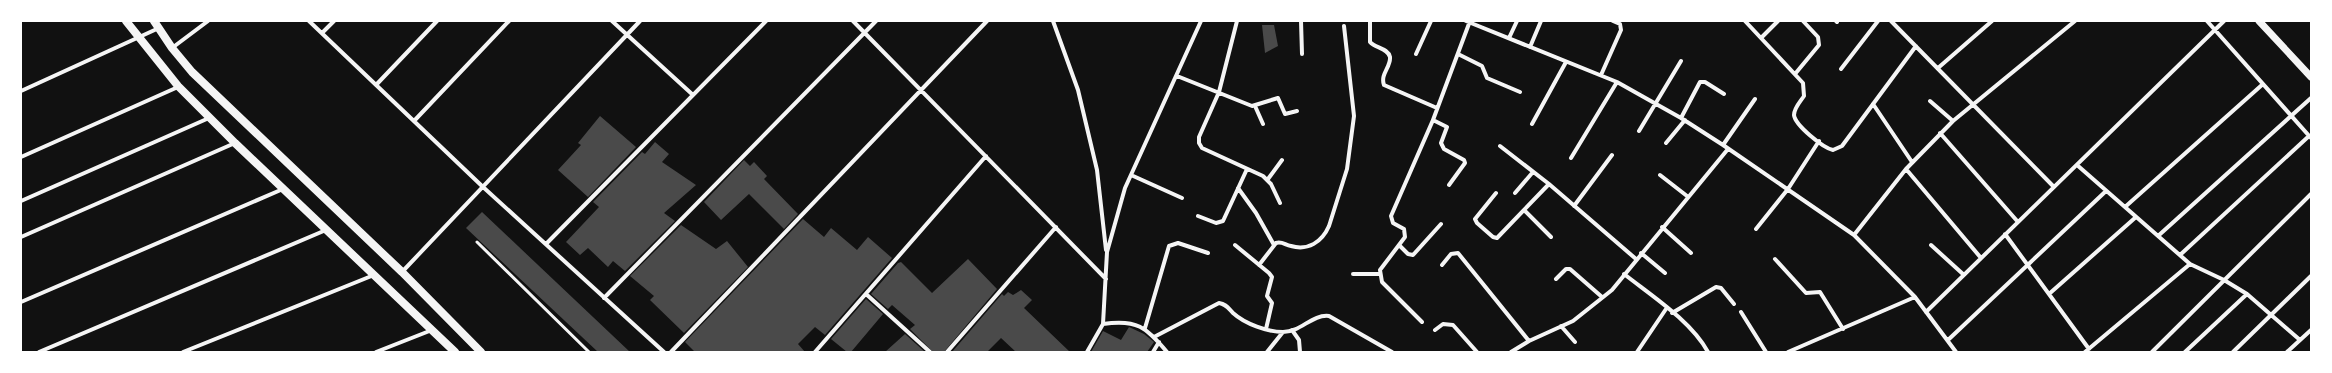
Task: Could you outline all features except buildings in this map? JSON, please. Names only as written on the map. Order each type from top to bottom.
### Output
[{"type":"main road","points":[[126,21],[137,37],[178,86],[235,143],[455,352]]},
{"type":"main road","points":[[157,24],[172,48],[229,109],[402,272],[481,352]]},
{"type":"street","points":[[172,48],[208,21]]},
{"type":"street","points":[[310,21],[483,187],[664,352]]},
{"type":"street","points":[[322,33],[334,21]]},
{"type":"street","points":[[376,85],[438,21]]},
{"type":"street","points":[[414,121],[509,21]]},
{"type":"street","points":[[612,21],[693,95]]},
{"type":"street","points":[[402,272],[640,21]]},
{"type":"street","points":[[546,244],[766,21]]},
{"type":"street","points":[[854,21],[1106,279]]},
{"type":"street","points":[[604,298],[876,21]]},
{"type":"street","points":[[671,352],[987,21]]},
{"type":"street","points":[[1054,21],[1078,90],[1097,170],[1107,252],[1103,324],[1087,352]]},
{"type":"street","points":[[1107,252],[1125,188],[1177,76],[1200,21]]},
{"type":"street","points":[[1237,21],[1219,92],[1199,137],[1199,143],[1202,148],[1268,179],[1280,203]]},
{"type":"street","points":[[1301,21],[1302,54]]},
{"type":"street","points":[[1370,21],[1370,42],[1375,46],[1386,50],[1390,55],[1382,79],[1384,85],[1438,108]]},
{"type":"street","points":[[1416,54],[1431,21]]},
{"type":"street","points":[[1422,322],[1382,282],[1380,274],[1382,267],[1405,237],[1405,232],[1393,223],[1391,216],[1438,108],[1469,21],[1617,82],[1683,119],[1722,144],[1854,235],[1915,297],[1956,352]]},
{"type":"street","points":[[1509,38],[1517,21]]},
{"type":"street","points":[[1530,47],[1541,21]]},
{"type":"street","points":[[1602,75],[1621,30],[1620,24],[1613,21]]},
{"type":"street","points":[[1745,21],[1802,83],[1805,92],[1795,110],[1795,121],[1819,141],[1833,150],[1842,146],[1916,46]]},
{"type":"street","points":[[1761,38],[1778,21]]},
{"type":"street","points":[[1795,74],[1819,45],[1818,37],[1803,21]]},
{"type":"street","points":[[1841,69],[1878,21]]},
{"type":"street","points":[[1898,21],[1893,23],[2054,187]]},
{"type":"street","points":[[1938,68],[1992,21]]},
{"type":"street","points":[[1854,235],[1906,169],[1940,133],[2075,21]]},
{"type":"street","points":[[2180,256],[2310,137],[2207,21]]},
{"type":"street","points":[[1926,312],[2224,21]]},
{"type":"street","points":[[2259,21],[2311,77]]},
{"type":"street","points":[[21,91],[137,37],[157,24]]},
{"type":"street","points":[[1259,265],[1274,245],[1281,242],[1291,246],[1311,246],[1322,238],[1329,226],[1347,169],[1354,116],[1344,26]]},
{"type":"street","points":[[1458,54],[1482,66],[1488,79],[1520,92]]},
{"type":"street","points":[[1532,124],[1566,62]]},
{"type":"street","points":[[1639,131],[1657,104],[1681,62]]},
{"type":"street","points":[[1177,76],[1255,106],[1278,98],[1285,114],[1297,111]]},
{"type":"street","points":[[1571,158],[1617,82]]},
{"type":"street","points":[[1666,143],[1683,119],[1700,82],[1705,82],[1724,94]]},
{"type":"street","points":[[2125,207],[2263,84]]},
{"type":"street","points":[[21,157],[178,86]]},
{"type":"street","points":[[2158,236],[2311,98]]},
{"type":"street","points":[[1722,144],[1755,99]]},
{"type":"street","points":[[1930,101],[1953,121]]},
{"type":"street","points":[[1873,104],[1912,162]]},
{"type":"street","points":[[1255,106],[1263,124]]},
{"type":"street","points":[[21,201],[209,117]]},
{"type":"street","points":[[1433,120],[1447,127],[1440,143],[1442,147],[1464,160],[1464,163],[1450,185]]},
{"type":"street","points":[[1940,133],[2018,222]]},
{"type":"street","points":[[1756,229],[1788,189],[1819,141]]},
{"type":"street","points":[[21,237],[235,143]]},
{"type":"street","points":[[1500,146],[1549,184],[1636,259]]},
{"type":"street","points":[[1510,352],[1529,340],[1574,320],[1602,297],[1642,253],[1687,196],[1728,149]]},
{"type":"street","points":[[1574,206],[1612,155]]},
{"type":"street","points":[[815,352],[986,156]]},
{"type":"street","points":[[1268,179],[1282,160]]},
{"type":"street","points":[[2077,165],[2190,264],[2224,280],[2247,294],[2272,314],[2300,340]]},
{"type":"street","points":[[1198,216],[1216,223],[1223,221],[1247,169]]},
{"type":"street","points":[[1906,169],[1981,258]]},
{"type":"street","points":[[1514,193],[1533,172]]},
{"type":"street","points":[[1131,175],[1182,198]]},
{"type":"street","points":[[1660,175],[1687,196]]},
{"type":"street","points":[[1496,193],[1475,219],[1477,223],[1493,237],[1500,236],[1549,184]]},
{"type":"street","points":[[1238,188],[1256,213],[1274,245]]},
{"type":"street","points":[[21,302],[284,189]]},
{"type":"street","points":[[1948,340],[2106,191]]},
{"type":"street","points":[[2152,352],[2311,194]]},
{"type":"street","points":[[1524,210],[1551,237]]},
{"type":"street","points":[[2049,294],[2136,217]]},
{"type":"street","points":[[1399,245],[1408,254],[1413,255],[1441,224]]},
{"type":"street","points":[[947,352],[1056,227]]},
{"type":"street","points":[[1662,227],[1691,253]]},
{"type":"street","points":[[39,352],[327,230]]},
{"type":"street","points":[[2005,234],[2049,294],[2087,351],[2190,264]]},
{"type":"street","points":[[1145,328],[1169,246],[1178,242],[1208,253]]},
{"type":"street","points":[[1235,245],[1272,278],[1267,296],[1272,303],[1266,329]]},
{"type":"street","points":[[1931,245],[1964,275]]},
{"type":"street","points":[[1442,265],[1451,254],[1458,253],[1529,340]]},
{"type":"street","points":[[1642,253],[1665,273]]},
{"type":"street","points":[[1775,259],[1806,293],[1820,292],[1843,329]]},
{"type":"street","points":[[1556,279],[1566,269],[1570,269],[1602,297]]},
{"type":"street","points":[[1354,274],[1380,274]]},
{"type":"street","points":[[1624,274],[1672,313],[1702,341],[1708,352]]},
{"type":"street","points":[[183,352],[375,275]]},
{"type":"street","points":[[2232,352],[2311,276]]},
{"type":"street","points":[[1672,313],[1716,287],[1721,288],[1734,304]]},
{"type":"street","points":[[866,294],[930,352]]},
{"type":"street","points":[[2185,352],[2247,294]]},
{"type":"street","points":[[1792,351],[1915,297]]},
{"type":"street","points":[[1154,337],[1219,303],[1225,305],[1249,323],[1266,329],[1283,332],[1292,330],[1318,317],[1329,316],[1392,352]]},
{"type":"street","points":[[1637,352],[1666,309]]},
{"type":"street","points":[[1741,312],[1766,352]]},
{"type":"street","points":[[1103,324],[1117,322],[1145,328],[1167,352]]},
{"type":"street","points":[[1435,330],[1443,324],[1453,325],[1477,352]]},
{"type":"street","points":[[1561,326],[1575,342]]},
{"type":"street","points":[[376,352],[433,330]]},
{"type":"street","points":[[1292,330],[1299,340],[1300,352]]},
{"type":"street","points":[[2287,352],[2311,330]]},
{"type":"street","points":[[1267,352],[1283,332]]},
{"type":"street","points":[[1153,352],[1159,342]]},
{"type":"lane","points":[[477,242],[589,352]]}]
